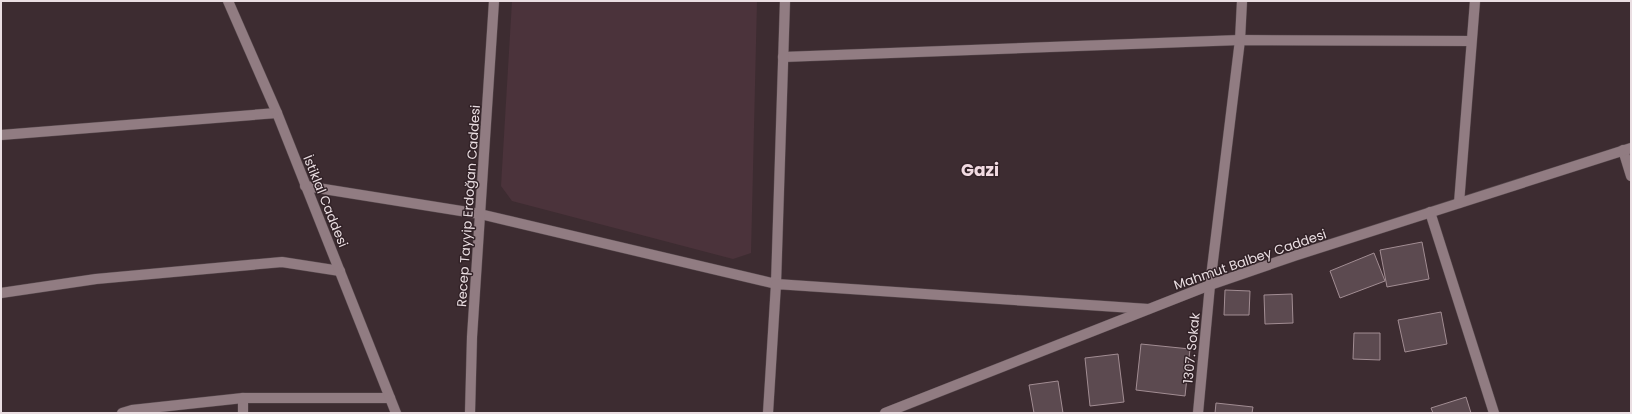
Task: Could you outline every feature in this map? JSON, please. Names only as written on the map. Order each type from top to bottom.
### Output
[{"type":"street","name":"İstiklal Caddesi","points":[[228,1],[276,113],[396,413]]},
{"type":"street","name":"Recep Tayyip Erdoğan Caddesi","points":[[470,413],[472,337],[494,1]]},
{"type":"street","points":[[768,413],[776,284],[785,1]]},
{"type":"street","name":"1307. Sokak","points":[[1198,413],[1210,285],[1240,40],[1242,1]]},
{"type":"street","points":[[1459,203],[1475,1]]},
{"type":"street","points":[[784,57],[1240,40],[1472,41]]},
{"type":"street","points":[[1,136],[276,113]]},
{"type":"street","points":[[1627,149],[1631,176]]},
{"type":"street","name":"Mahmut Balbey Caddesi","points":[[884,413],[1210,285],[1294,256],[1627,149]]},
{"type":"street","points":[[305,186],[480,214],[776,284],[1148,309]]},
{"type":"street","points":[[1430,212],[1494,413]]},
{"type":"street","points":[[1,293],[96,278],[282,262],[340,271]]},
{"type":"street","points":[[242,398],[244,413]]},
{"type":"street","points":[[122,413],[132,410],[242,398],[390,398]]},
{"type":"shaded area","points":[[512,1],[757,1],[751,253],[733,259],[512,201],[501,186]]},
{"type":"building","points":[[1422,242],[1429,279],[1387,287],[1380,250]]},
{"type":"building","points":[[1374,253],[1385,281],[1340,298],[1330,271]]},
{"type":"building","points":[[1225,290],[1250,291],[1249,315],[1224,315]]},
{"type":"building","points":[[1292,294],[1293,323],[1265,324],[1264,295]]},
{"type":"building","points":[[1441,312],[1447,344],[1405,352],[1398,320]]},
{"type":"building","points":[[1354,333],[1380,333],[1380,360],[1353,359]]},
{"type":"building","points":[[1141,344],[1190,349],[1185,396],[1136,390]]},
{"type":"building","points":[[1118,354],[1124,402],[1090,406],[1085,358]]},
{"type":"building","points":[[1058,381],[1063,413],[1034,413],[1029,385]]},
{"type":"building","points":[[1466,397],[1471,413],[1433,413],[1431,408]]},
{"type":"building","points":[[1216,403],[1253,407],[1252,413],[1215,413]]},
{"type":"district","name":"Gazi","points":[[980,170]]}]
